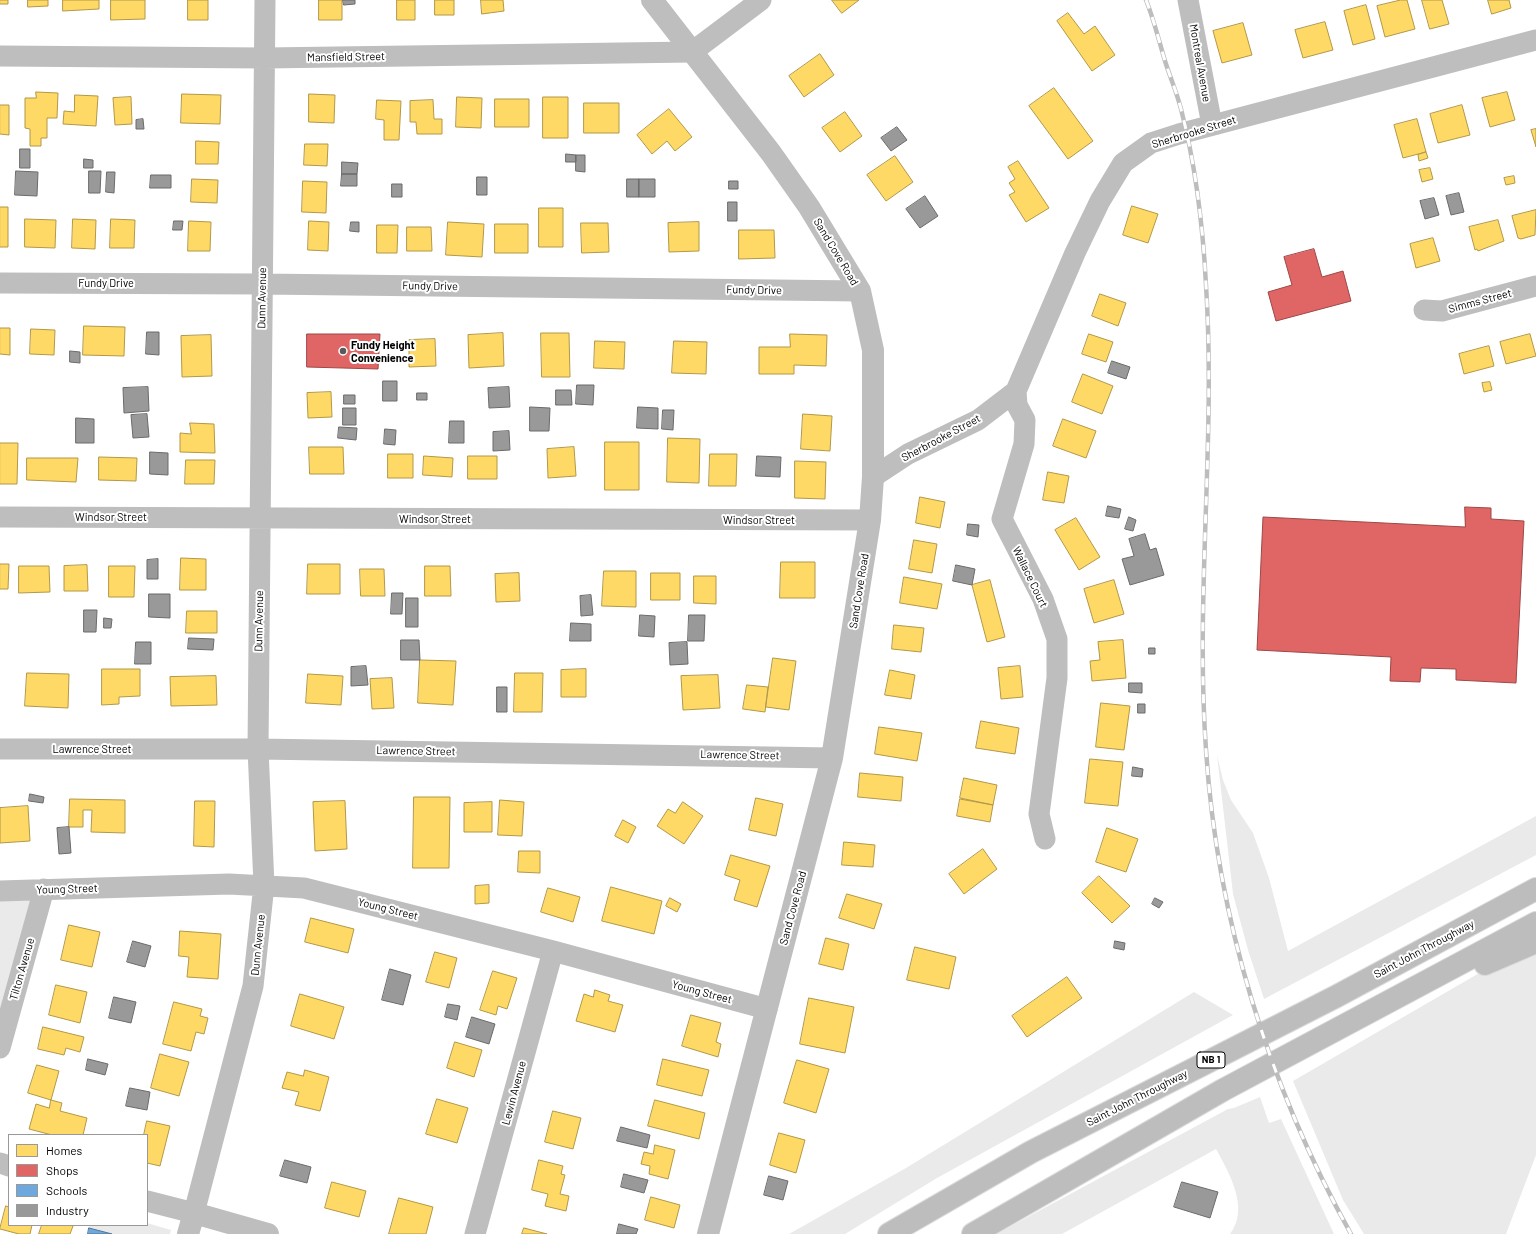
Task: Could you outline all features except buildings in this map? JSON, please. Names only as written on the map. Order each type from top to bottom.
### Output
[{"type":"highway","name":"Saint John Throughway","points":[[888,1234],[1031,1152],[1337,996],[1536,889]]},
{"type":"highway","points":[[973,1234],[1223,1090],[1352,1023],[1536,923]]},
{"type":"highway","points":[[1352,1023],[1536,942]]},
{"type":"street","name":"Dunn Avenue","points":[[188,1234],[253,986],[264,885],[258,749],[265,0]]},
{"type":"street","name":"Sand Cove Road","points":[[652,0],[771,153],[809,207],[860,291],[873,350],[873,478],[870,520],[832,758],[708,1234]]},
{"type":"street","points":[[692,52],[761,0]]},
{"type":"street","name":"Montreal Avenue","points":[[1188,0],[1212,125]]},
{"type":"street","name":"Sherbrooke Street","points":[[873,478],[908,454],[978,420],[1016,391],[1078,246],[1100,201],[1123,163],[1151,143],[1212,125],[1536,40]]},
{"type":"street","name":"Mansfield Street","points":[[0,56],[265,58],[692,52]]},
{"type":"street","name":"Fundy Drive","points":[[0,283],[262,284],[860,291]]},
{"type":"street","name":"Simms Street","points":[[1424,310],[1442,311],[1536,286]]},
{"type":"street","name":"Wallace Court","points":[[1016,391],[1017,405],[1025,420],[1024,444],[1002,519],[1043,600],[1056,638],[1057,678],[1039,814],[1045,839]]},
{"type":"street","name":"Windsor Street","points":[[0,517],[870,520]]},
{"type":"street","name":"Lawrence Street","points":[[0,748],[258,749],[832,758]]},
{"type":"street","name":"Young Street","points":[[0,891],[229,884],[304,888],[553,951],[767,1009]]},
{"type":"street","name":"Tilton Avenue","points":[[0,1048],[44,889]]},
{"type":"street","name":"Lewin Avenue","points":[[476,1234],[553,951]]},
{"type":"street","points":[[148,1201],[268,1234]]},
{"type":"shaded area","points":[[1217,755],[1223,780],[1231,800],[1253,833],[1269,878],[1288,951],[1536,816],[1536,855],[1264,999],[1248,950],[1233,894]]},
{"type":"shaded area","points":[[44,889],[0,1048],[0,891]]},
{"type":"shaded area","points":[[1536,942],[1536,1155],[1506,1234],[1364,1234],[1343,1200],[1293,1081],[1519,950]]},
{"type":"shaded area","points":[[1194,992],[1233,1015],[937,1178],[845,1234],[789,1234],[906,1168]]},
{"type":"shaded area","points":[[1260,1097],[1269,1123],[1281,1119],[1334,1234],[1230,1234],[1236,1224],[1238,1202],[1231,1180],[1216,1149],[1062,1234],[996,1234],[1228,1109]]},
{"type":"shaded area","points":[[148,1223],[171,1230],[170,1234],[112,1234],[89,1228],[90,1226],[148,1226]]},
{"type":"railway","points":[[1146,0],[1179,103],[1186,131],[1195,175],[1203,241],[1206,285],[1209,401],[1204,576],[1203,692],[1206,750],[1212,813],[1222,876],[1235,939],[1252,1000],[1272,1061],[1295,1120],[1322,1178],[1351,1234]]},
{"type":"place","name":"Fundy Height Convenience","points":[[343,351]]}]
